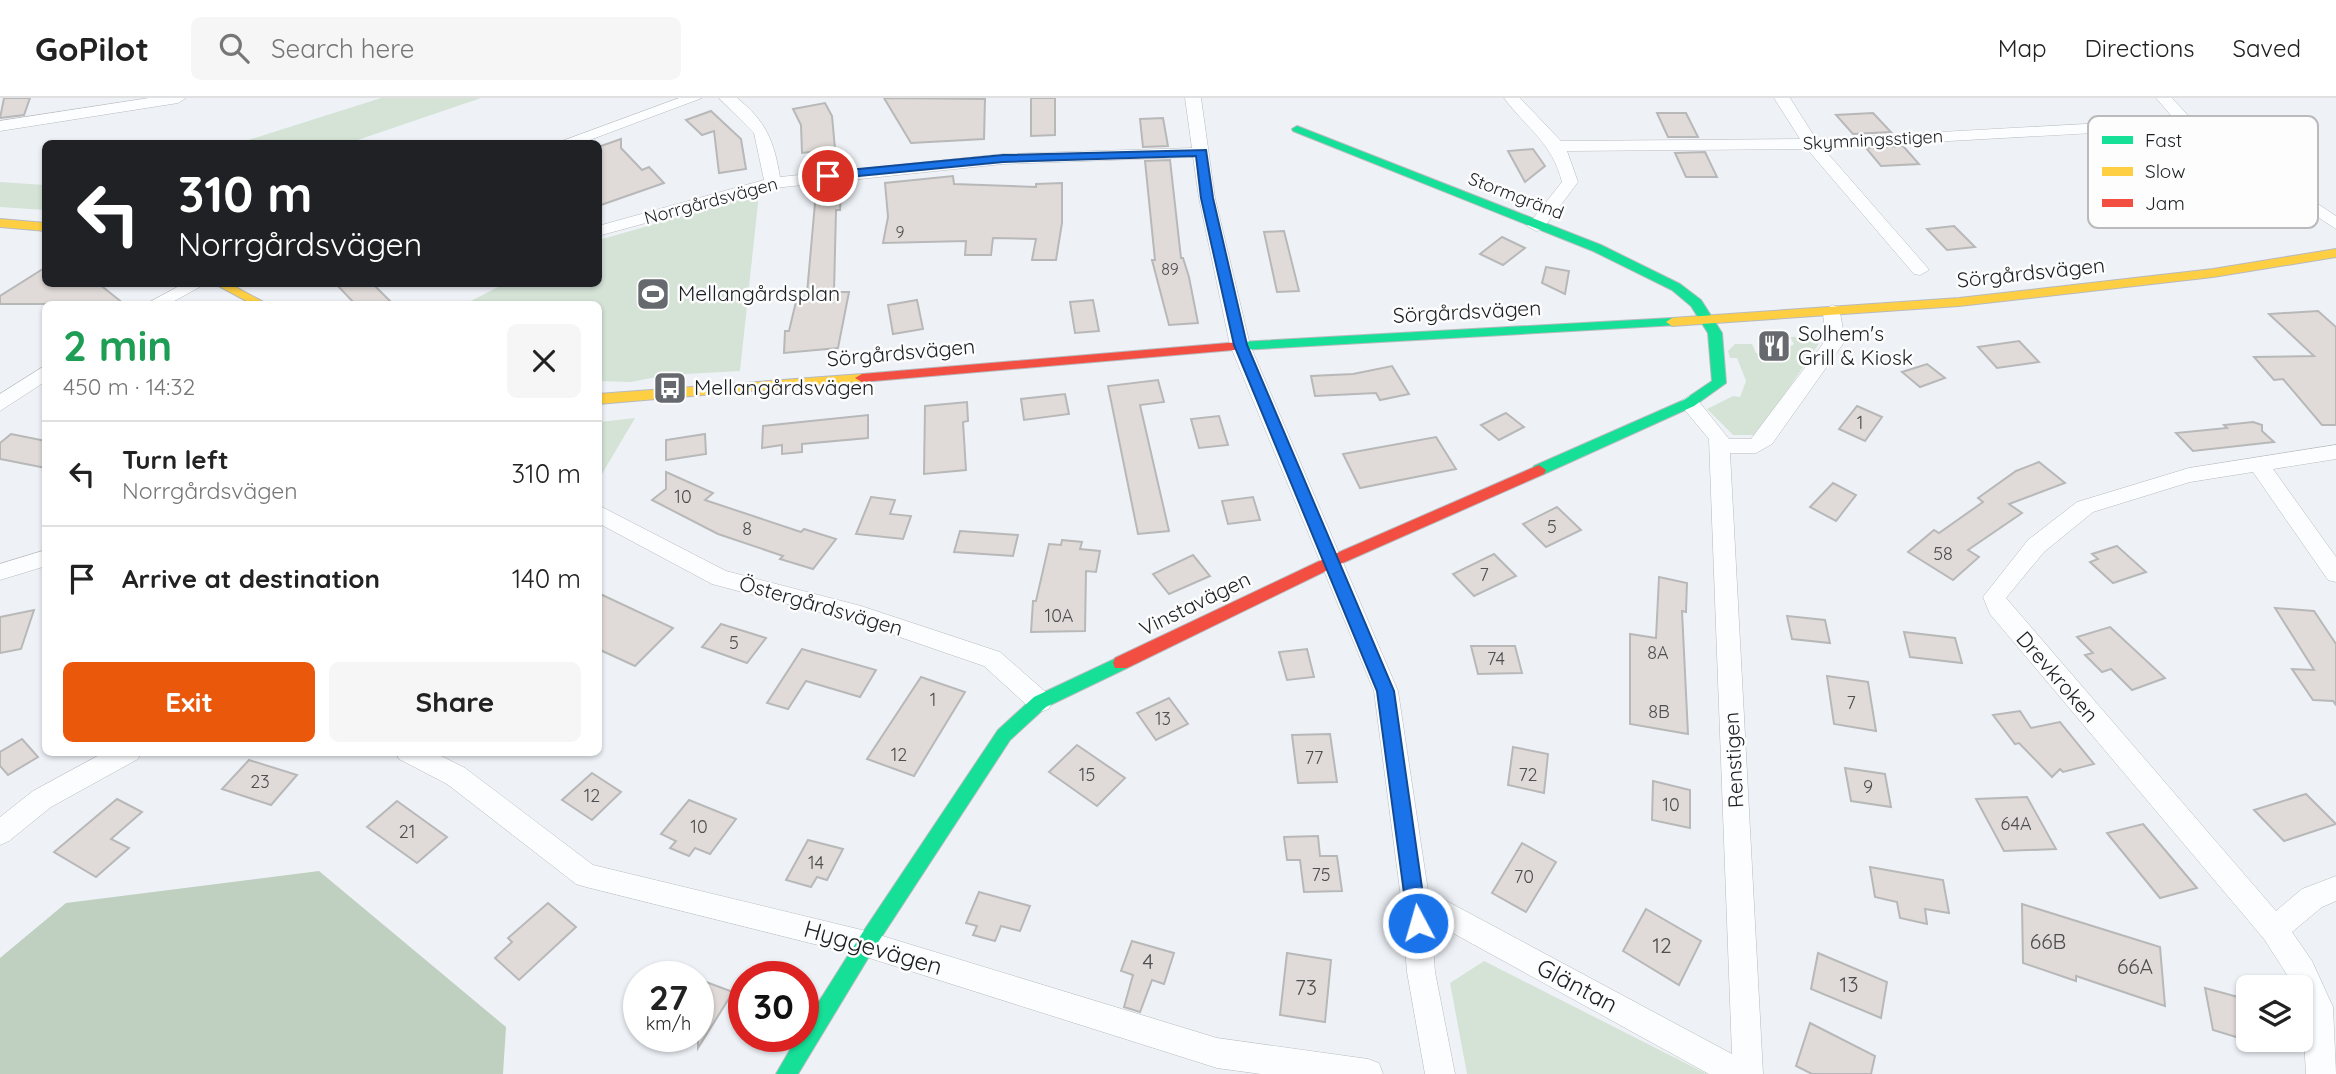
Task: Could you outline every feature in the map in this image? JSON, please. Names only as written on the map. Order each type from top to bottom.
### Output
[{"type":"street","points":[[0,126],[178,98]]},
{"type":"street","points":[[573,140],[694,98]]},
{"type":"street","points":[[727,98],[757,121],[765,134],[773,183]]},
{"type":"street","points":[[1193,98],[1207,198],[1240,345],[1334,561],[1386,691],[1415,898],[1421,972],[1440,1074]]},
{"type":"street","points":[[1512,98],[1527,117],[1559,146],[1570,182],[1536,226]]},
{"type":"street","points":[[1782,98],[1811,144],[1920,270]]},
{"type":"street","points":[[2164,98],[2180,116]]},
{"type":"street","name":"Skymningsstigen","points":[[1559,146],[1811,144],[2088,128]]},
{"type":"street","name":"Stormgränd","points":[[1297,130],[1597,248],[1676,287],[1696,303],[1708,319]]},
{"type":"street","name":"Norrgårdsvägen","points":[[602,230],[773,183],[884,169],[1003,159],[1202,152]]},
{"type":"street","points":[[2318,212],[2336,224]]},
{"type":"street","points":[[0,223],[42,227]]},
{"type":"street","name":"Sörgårdsvägen","points":[[602,399],[1240,345],[1959,302],[2131,283],[2336,253]]},
{"type":"street","points":[[161,301],[190,287]]},
{"type":"street","points":[[227,287],[255,301]]},
{"type":"street","points":[[1689,403],[1719,438],[1720,446],[1756,446],[1765,439],[1835,341],[1832,311]]},
{"type":"street","name":"Vinstavägen","points":[[786,1074],[866,944],[1004,735],[1040,702],[1334,561],[1689,403],[1719,383],[1715,333],[1708,319]]},
{"type":"street","points":[[0,404],[42,374]]},
{"type":"street","name":"Renstigen","points":[[1720,446],[1748,1074]]},
{"type":"street","name":"Drevkroken","points":[[2321,1074],[2318,1007],[2302,971],[2274,930],[1998,608],[1994,597],[2036,546],[2085,507],[2189,475],[2336,452]]},
{"type":"street","points":[[2259,465],[2336,574]]},
{"type":"street","name":"Östergårdsvägen","points":[[602,515],[720,578],[861,615],[992,659],[1040,702]]},
{"type":"street","points":[[0,572],[42,559]]},
{"type":"street","points":[[0,833],[42,799],[122,756]]},
{"type":"street","name":"Hyggevägen","points":[[416,756],[456,776],[586,875],[866,944],[1217,1053],[1368,1074]]},
{"type":"street","points":[[2274,930],[2312,898],[2336,888]]},
{"type":"street","name":"Gläntan","points":[[1415,898],[1740,1074]]},
{"type":"green space","points":[[381,98],[481,98],[358,140],[248,140]]},
{"type":"green space","points":[[0,182],[42,185],[42,210],[0,207]]},
{"type":"green space","points":[[759,194],[740,371],[667,375],[631,382],[602,381],[602,301],[471,301],[498,287],[602,287],[602,239]]},
{"type":"green space","points":[[1822,336],[1757,435],[1733,435],[1707,409],[1733,396],[1740,397],[1746,381],[1737,358],[1730,358],[1728,351],[1735,344],[1752,344],[1756,353],[1783,359],[1786,349],[1794,344],[1790,337]]},
{"type":"green space","points":[[635,418],[602,474],[602,422]]},
{"type":"green space","points":[[319,871],[506,1027],[503,1074],[0,1074],[0,958],[66,903]]},
{"type":"green space","points":[[1484,961],[1707,1074],[1467,1074],[1450,983]]},
{"type":"building","points":[[4,98],[30,98],[24,115],[0,118]]},
{"type":"building","points":[[884,98],[985,99],[984,139],[911,143]]},
{"type":"building","points":[[1031,98],[1055,98],[1055,135],[1031,136]]},
{"type":"building","points":[[825,103],[832,116],[835,149],[802,153],[801,125],[793,109]]},
{"type":"building","points":[[711,111],[741,139],[746,169],[719,173],[714,131],[702,135],[686,120]]},
{"type":"building","points":[[1657,113],[1686,113],[1698,137],[1668,137]]},
{"type":"building","points":[[1873,113],[1891,132],[1853,134],[1836,115]]},
{"type":"building","points":[[1163,118],[1168,146],[1143,147],[1140,119]]},
{"type":"building","points":[[621,139],[621,148],[642,170],[649,167],[664,183],[602,205],[602,146]]},
{"type":"building","points":[[1903,146],[1919,164],[1881,166],[1866,148]]},
{"type":"building","points":[[1533,149],[1545,166],[1525,182],[1508,151]]},
{"type":"building","points":[[1705,152],[1717,177],[1686,177],[1675,153]]},
{"type":"building","points":[[1170,160],[1181,258],[1189,277],[1198,323],[1169,325],[1152,260],[1155,260],[1145,161]]},
{"type":"building","points":[[953,176],[954,184],[1036,187],[1036,184],[1062,183],[1062,223],[1056,260],[1032,260],[1036,239],[993,238],[991,255],[965,255],[966,241],[883,243],[888,217],[885,183]]},
{"type":"building","points":[[841,191],[840,210],[836,210],[834,292],[849,292],[838,348],[784,353],[785,331],[789,331],[798,293],[807,293],[816,192]]},
{"type":"building","points":[[1954,226],[1975,247],[1947,250],[1927,229]]},
{"type":"building","points":[[1284,231],[1299,291],[1277,292],[1264,232]]},
{"type":"building","points":[[1502,237],[1525,248],[1503,265],[1480,254]]},
{"type":"building","points":[[1546,267],[1569,271],[1565,294],[1542,283]]},
{"type":"building","points":[[42,270],[42,287],[103,287],[120,301],[0,304],[0,296]]},
{"type":"building","points":[[339,287],[376,287],[390,301],[352,301]]},
{"type":"building","points":[[917,300],[923,329],[893,334],[888,305]]},
{"type":"building","points":[[1093,300],[1099,331],[1075,333],[1070,302]]},
{"type":"building","points":[[2318,311],[2336,327],[2336,425],[2322,425],[2283,379],[2274,380],[2254,357],[2314,356],[2269,314]]},
{"type":"building","points":[[2019,341],[2039,362],[1997,368],[1978,347]]},
{"type":"building","points":[[1927,364],[1945,378],[1920,387],[1902,372]]},
{"type":"building","points":[[1392,366],[1409,394],[1380,400],[1376,393],[1315,396],[1311,376],[1353,374]]},
{"type":"building","points":[[1158,380],[1164,402],[1140,405],[1169,531],[1138,534],[1108,386]]},
{"type":"building","points":[[1065,394],[1069,414],[1024,420],[1021,399]]},
{"type":"building","points":[[967,402],[968,421],[963,422],[966,470],[924,474],[925,406]]},
{"type":"building","points":[[1857,406],[1882,417],[1865,441],[1839,429]]},
{"type":"building","points":[[1506,413],[1524,427],[1499,440],[1481,425]]},
{"type":"building","points":[[868,415],[868,438],[802,444],[802,452],[782,454],[782,445],[762,448],[763,426]]},
{"type":"building","points":[[1219,416],[1228,445],[1199,448],[1191,419]]},
{"type":"building","points":[[2253,422],[2262,425],[2262,431],[2274,442],[2193,451],[2176,433],[2227,428],[2224,425]]},
{"type":"building","points":[[11,434],[42,440],[42,467],[0,459],[0,443]]},
{"type":"building","points":[[705,434],[706,454],[666,460],[666,440]]},
{"type":"building","points":[[1436,437],[1456,469],[1360,488],[1343,454]]},
{"type":"building","points":[[2039,462],[2065,483],[2009,504],[2022,513],[1968,550],[1979,557],[1953,580],[1908,552],[1934,530],[1939,533],[1983,502],[1978,498],[2016,471]]},
{"type":"building","points":[[666,472],[713,493],[705,500],[801,532],[804,529],[836,539],[813,569],[780,559],[783,556],[718,534],[652,500],[666,489]]},
{"type":"building","points":[[1833,483],[1856,495],[1836,521],[1810,507]]},
{"type":"building","points":[[871,497],[895,500],[890,514],[911,516],[903,539],[856,534]]},
{"type":"building","points":[[1253,497],[1260,520],[1228,524],[1222,501]]},
{"type":"building","points":[[1557,507],[1581,530],[1546,547],[1523,524]]},
{"type":"building","points":[[960,531],[1018,535],[1013,556],[954,552]]},
{"type":"building","points":[[1062,540],[1082,542],[1080,549],[1100,551],[1096,572],[1086,571],[1085,631],[1031,632],[1033,601],[1036,601],[1049,544],[1061,545]]},
{"type":"building","points":[[2117,546],[2146,572],[2113,583],[2090,562],[2098,559],[2092,554]]},
{"type":"building","points":[[1494,554],[1516,576],[1474,596],[1453,574]]},
{"type":"building","points":[[1193,555],[1210,576],[1169,594],[1153,574]]},
{"type":"building","points":[[1659,577],[1687,583],[1686,612],[1682,611],[1688,734],[1630,724],[1630,634],[1656,638]]},
{"type":"building","points":[[602,595],[673,628],[635,666],[602,651]]},
{"type":"building","points":[[2275,608],[2314,611],[2336,644],[2336,705],[2333,701],[2313,700],[2292,669],[2314,670]]},
{"type":"building","points":[[34,610],[21,649],[0,653],[0,617]]},
{"type":"building","points":[[1787,616],[1825,620],[1830,643],[1792,639]]},
{"type":"building","points":[[721,624],[766,638],[747,663],[702,647]]},
{"type":"building","points":[[2110,627],[2165,678],[2132,690],[2111,669],[2102,672],[2085,655],[2093,653],[2077,637]]},
{"type":"building","points":[[1904,632],[1955,638],[1962,663],[1910,657]]},
{"type":"building","points":[[1471,646],[1515,646],[1522,673],[1478,674]]},
{"type":"building","points":[[802,649],[876,670],[860,697],[806,681],[788,709],[767,703]]},
{"type":"building","points":[[1307,649],[1314,677],[1287,680],[1279,652]]},
{"type":"building","points":[[1827,676],[1868,682],[1876,731],[1834,724]]},
{"type":"building","points":[[921,677],[965,692],[914,776],[867,759]]},
{"type":"building","points":[[1169,698],[1188,724],[1156,740],[1137,713]]},
{"type":"building","points":[[2020,711],[2031,728],[2060,722],[2094,764],[2063,772],[2060,769],[2052,777],[2019,743],[2015,744],[1993,715]]},
{"type":"building","points":[[1330,734],[1337,782],[1298,783],[1292,735]]},
{"type":"building","points":[[22,739],[38,757],[8,775],[0,766],[0,752]]},
{"type":"building","points":[[1077,745],[1125,778],[1097,806],[1049,772]]},
{"type":"building","points":[[1513,747],[1548,754],[1544,793],[1508,785]]},
{"type":"building","points":[[249,760],[297,775],[271,805],[222,789]]},
{"type":"building","points":[[1845,768],[1885,774],[1891,807],[1851,801]]},
{"type":"building","points":[[592,773],[621,792],[592,820],[562,800]]},
{"type":"building","points":[[1653,781],[1690,790],[1690,828],[1652,820]]},
{"type":"building","points":[[2306,794],[2336,824],[2284,841],[2254,810]]},
{"type":"building","points":[[2027,797],[2056,849],[2004,851],[1976,799]]},
{"type":"building","points":[[117,799],[142,812],[111,839],[129,848],[96,877],[54,852]]},
{"type":"building","points":[[689,800],[736,819],[710,854],[695,848],[689,856],[670,848],[676,841],[661,834]]},
{"type":"building","points":[[397,801],[447,837],[417,863],[367,827]]},
{"type":"building","points":[[2143,824],[2197,888],[2160,898],[2107,833]]},
{"type":"building","points":[[1318,836],[1320,856],[1337,856],[1342,891],[1304,892],[1300,860],[1287,860],[1284,837]]},
{"type":"building","points":[[808,840],[843,849],[827,880],[817,877],[811,887],[786,880]]},
{"type":"building","points":[[1522,843],[1556,862],[1526,912],[1492,893]]},
{"type":"building","points":[[1870,867],[1943,880],[1949,913],[1925,909],[1927,924],[1900,918],[1897,902],[1875,897]]},
{"type":"building","points":[[979,892],[1030,906],[1020,931],[1001,926],[995,941],[973,935],[977,926],[966,923]]},
{"type":"building","points":[[548,903],[576,927],[519,980],[495,958],[512,942],[508,938]]},
{"type":"building","points":[[2022,904],[2160,947],[2165,1006],[2076,976],[2076,981],[2023,963]]},
{"type":"building","points":[[1646,909],[1701,941],[1679,985],[1623,951]]},
{"type":"building","points":[[1132,941],[1174,953],[1164,984],[1152,980],[1140,1012],[1124,1007],[1133,975],[1121,971]]},
{"type":"building","points":[[1287,953],[1331,960],[1325,1022],[1280,1015]]},
{"type":"building","points":[[1818,953],[1887,982],[1881,1018],[1811,989]]},
{"type":"building","points":[[714,985],[728,990],[728,1000],[714,1022]]},
{"type":"building","points":[[2205,988],[2236,996],[2236,1037],[2213,1030]]},
{"type":"building","points":[[1810,1023],[1875,1056],[1871,1074],[1812,1074],[1796,1066]]},
{"type":"traffic: fast","points":[[1297,129],[1597,248],[1676,287],[1696,303],[1715,333],[1719,383],[1689,403],[1539,470]]},
{"type":"traffic: fast","points":[[1240,346],[1672,322]]},
{"type":"traffic: fast","points":[[786,1074],[866,944],[1004,735],[1040,702],[1121,663]]},
{"type":"traffic: slow","points":[[0,223],[42,227]]},
{"type":"traffic: slow","points":[[1672,322],[1959,302],[2213,273],[2336,253]]},
{"type":"traffic: slow","points":[[227,287],[255,301]]},
{"type":"traffic: slow","points":[[602,399],[862,378]]},
{"type":"traffic: jam","points":[[862,378],[1240,346]]},
{"type":"traffic: jam","points":[[1121,663],[1333,561],[1539,470]]},
{"type":"place","name":"Mellangårdsplan","points":[[653,294]]},
{"type":"place","name":"Solhem's Grill & Kiosk","points":[[1774,346]]},
{"type":"place","name":"Mellangårdsvägen","points":[[670,388]]},
{"type":"route","points":[[828,176],[1003,159],[1202,152],[1207,198],[1240,345],[1334,561],[1386,691],[1418,923]]}]
